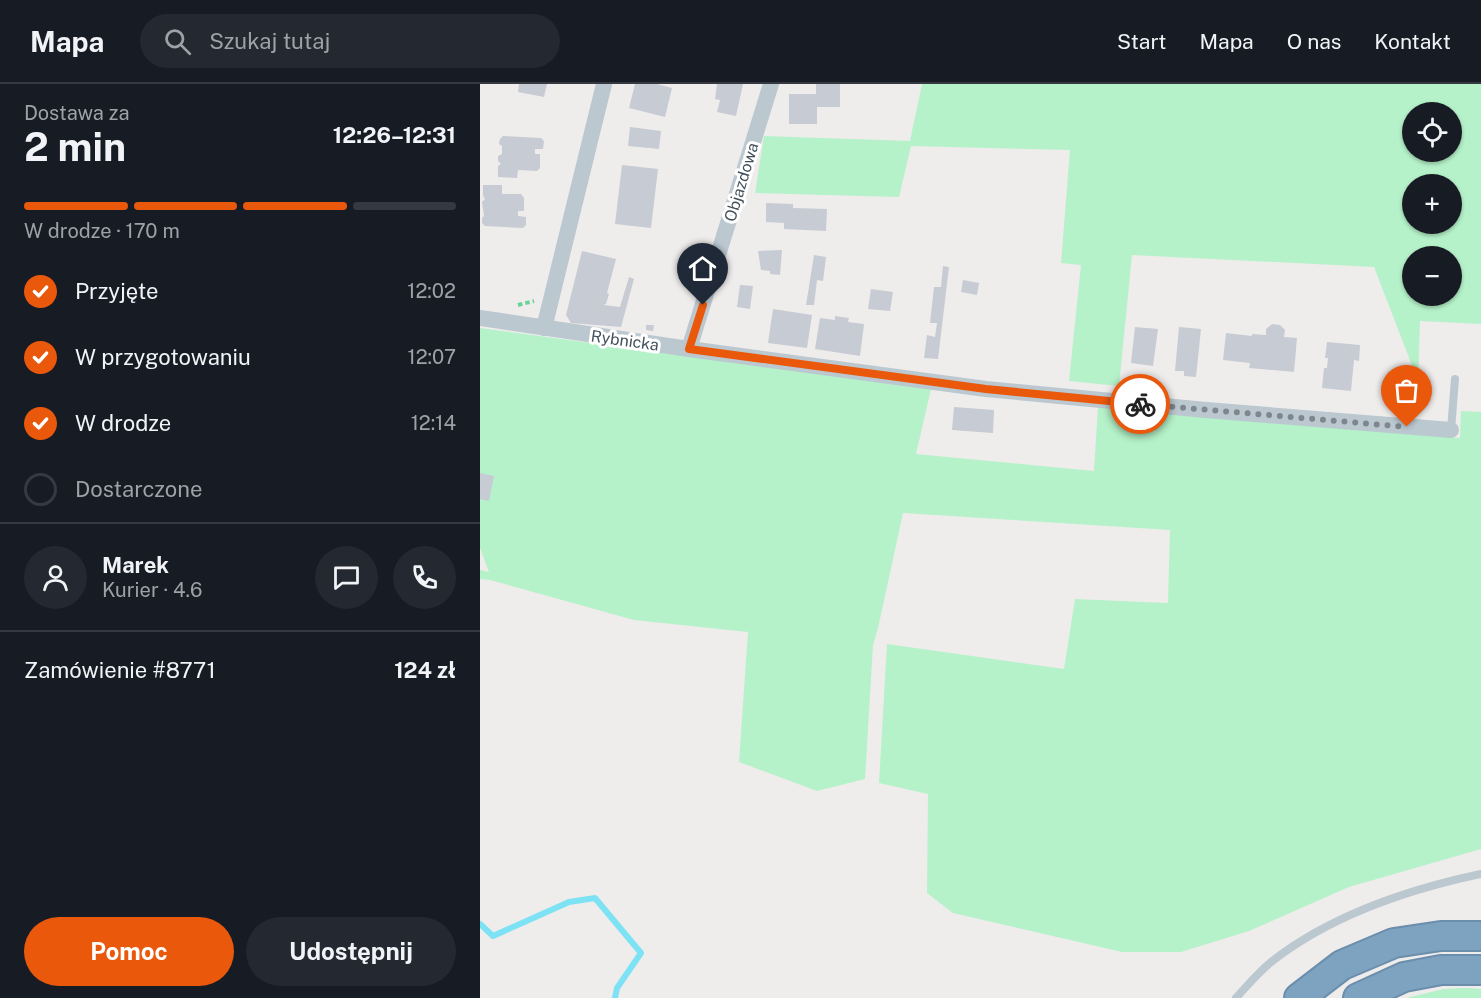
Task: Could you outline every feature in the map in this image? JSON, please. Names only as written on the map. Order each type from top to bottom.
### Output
[{"type":"highway","points":[[1299,998],[1342,965],[1394,943],[1441,936],[1481,936]]},
{"type":"highway","points":[[1358,998],[1404,977],[1441,970],[1481,969]]},
{"type":"street","points":[[544,328],[604,84]]},
{"type":"street","name":"Objazdowa","points":[[689,349],[771,84]]},
{"type":"street","name":"Rybnicka","points":[[480,318],[986,389],[1451,430]]},
{"type":"lane","points":[[1451,430],[1455,380]]},
{"type":"lane","points":[[1236,998],[1273,960],[1308,936],[1374,905],[1452,880],[1481,874]]},
{"type":"path","points":[[510,304],[519,305],[552,296]]},
{"type":"green space","points":[[922,84],[1481,84],[1481,324],[1420,321],[1418,381],[1374,267],[1132,255],[1119,386],[1069,381],[1081,265],[1061,263],[1070,150],[911,146],[899,197],[755,193],[764,136],[910,141]]},
{"type":"green space","points":[[480,328],[931,389],[916,454],[1094,471],[1098,407],[1460,438],[1461,411],[1481,412],[1481,849],[1349,887],[1249,931],[1181,952],[1122,952],[953,913],[927,893],[928,794],[879,783],[887,644],[1064,669],[1075,599],[1168,603],[1170,530],[903,513],[873,645],[865,779],[817,791],[739,762],[748,632],[634,620],[480,579],[480,570],[489,572],[480,548]]},
{"type":"green space","points":[[1444,989],[1481,989],[1481,998],[1406,998]]},
{"type":"building","points":[[519,84],[547,84],[544,97],[518,92]]},
{"type":"building","points":[[635,84],[657,84],[672,88],[665,117],[629,108]]},
{"type":"building","points":[[717,84],[743,84],[736,116],[717,112],[720,100],[715,99]]},
{"type":"building","points":[[816,84],[840,84],[840,107],[817,107],[817,124],[789,124],[789,94],[816,94]]},
{"type":"building","points":[[630,127],[661,131],[659,149],[628,146]]},
{"type":"building","points":[[503,136],[541,138],[544,141],[543,149],[535,149],[535,154],[540,154],[540,168],[537,171],[518,170],[517,178],[498,177],[498,166],[501,164],[498,156],[502,154],[502,146],[499,144]]},
{"type":"building","points":[[622,165],[658,169],[651,228],[615,224]]},
{"type":"building","points":[[483,185],[502,185],[502,194],[521,194],[524,198],[524,211],[518,211],[518,216],[526,217],[526,225],[523,228],[485,226],[482,223],[484,216],[482,202],[485,199]]},
{"type":"building","points":[[766,203],[793,204],[793,208],[827,209],[826,231],[784,229],[784,223],[766,222]]},
{"type":"building","points":[[782,250],[780,275],[761,270],[758,251]]},
{"type":"building","points":[[582,251],[616,259],[607,293],[609,294],[604,305],[620,307],[629,277],[634,279],[621,327],[571,323],[566,315]]},
{"type":"building","points":[[814,255],[826,257],[823,281],[817,280],[814,305],[806,305]]},
{"type":"building","points":[[943,266],[949,267],[938,359],[924,358],[927,335],[935,337],[937,323],[930,323],[934,287],[941,287]]},
{"type":"building","points":[[963,280],[979,283],[977,295],[961,292]]},
{"type":"building","points":[[740,285],[753,286],[750,309],[737,307]]},
{"type":"building","points":[[871,289],[893,292],[890,311],[868,309]]},
{"type":"building","points":[[773,309],[812,315],[807,348],[768,343]]},
{"type":"building","points":[[835,316],[849,318],[848,322],[864,324],[860,356],[815,349],[820,318],[835,320]]},
{"type":"building","points":[[1272,324],[1280,325],[1285,330],[1284,337],[1297,338],[1294,372],[1249,368],[1250,363],[1223,360],[1226,333],[1266,335],[1266,329]]},
{"type":"building","points":[[646,325],[654,325],[653,331],[646,330]]},
{"type":"building","points":[[1135,327],[1158,329],[1153,366],[1131,363]]},
{"type":"building","points":[[1179,327],[1201,329],[1196,377],[1184,376],[1184,371],[1175,371]]},
{"type":"building","points":[[1327,342],[1360,345],[1359,361],[1354,360],[1351,391],[1322,388],[1324,368],[1327,368],[1328,358],[1325,358]]},
{"type":"building","points":[[954,407],[994,410],[993,433],[952,430]]},
{"type":"building","points":[[480,473],[494,476],[489,501],[480,499]]},
{"type":"waterway","points":[[480,924],[493,936],[569,902],[595,898],[641,953],[617,988],[615,998]]},
{"type":"way so far","points":[[1140,404],[1407,427]]},
{"type":"route","points":[[703,305],[689,349],[986,389],[1140,404]]}]
